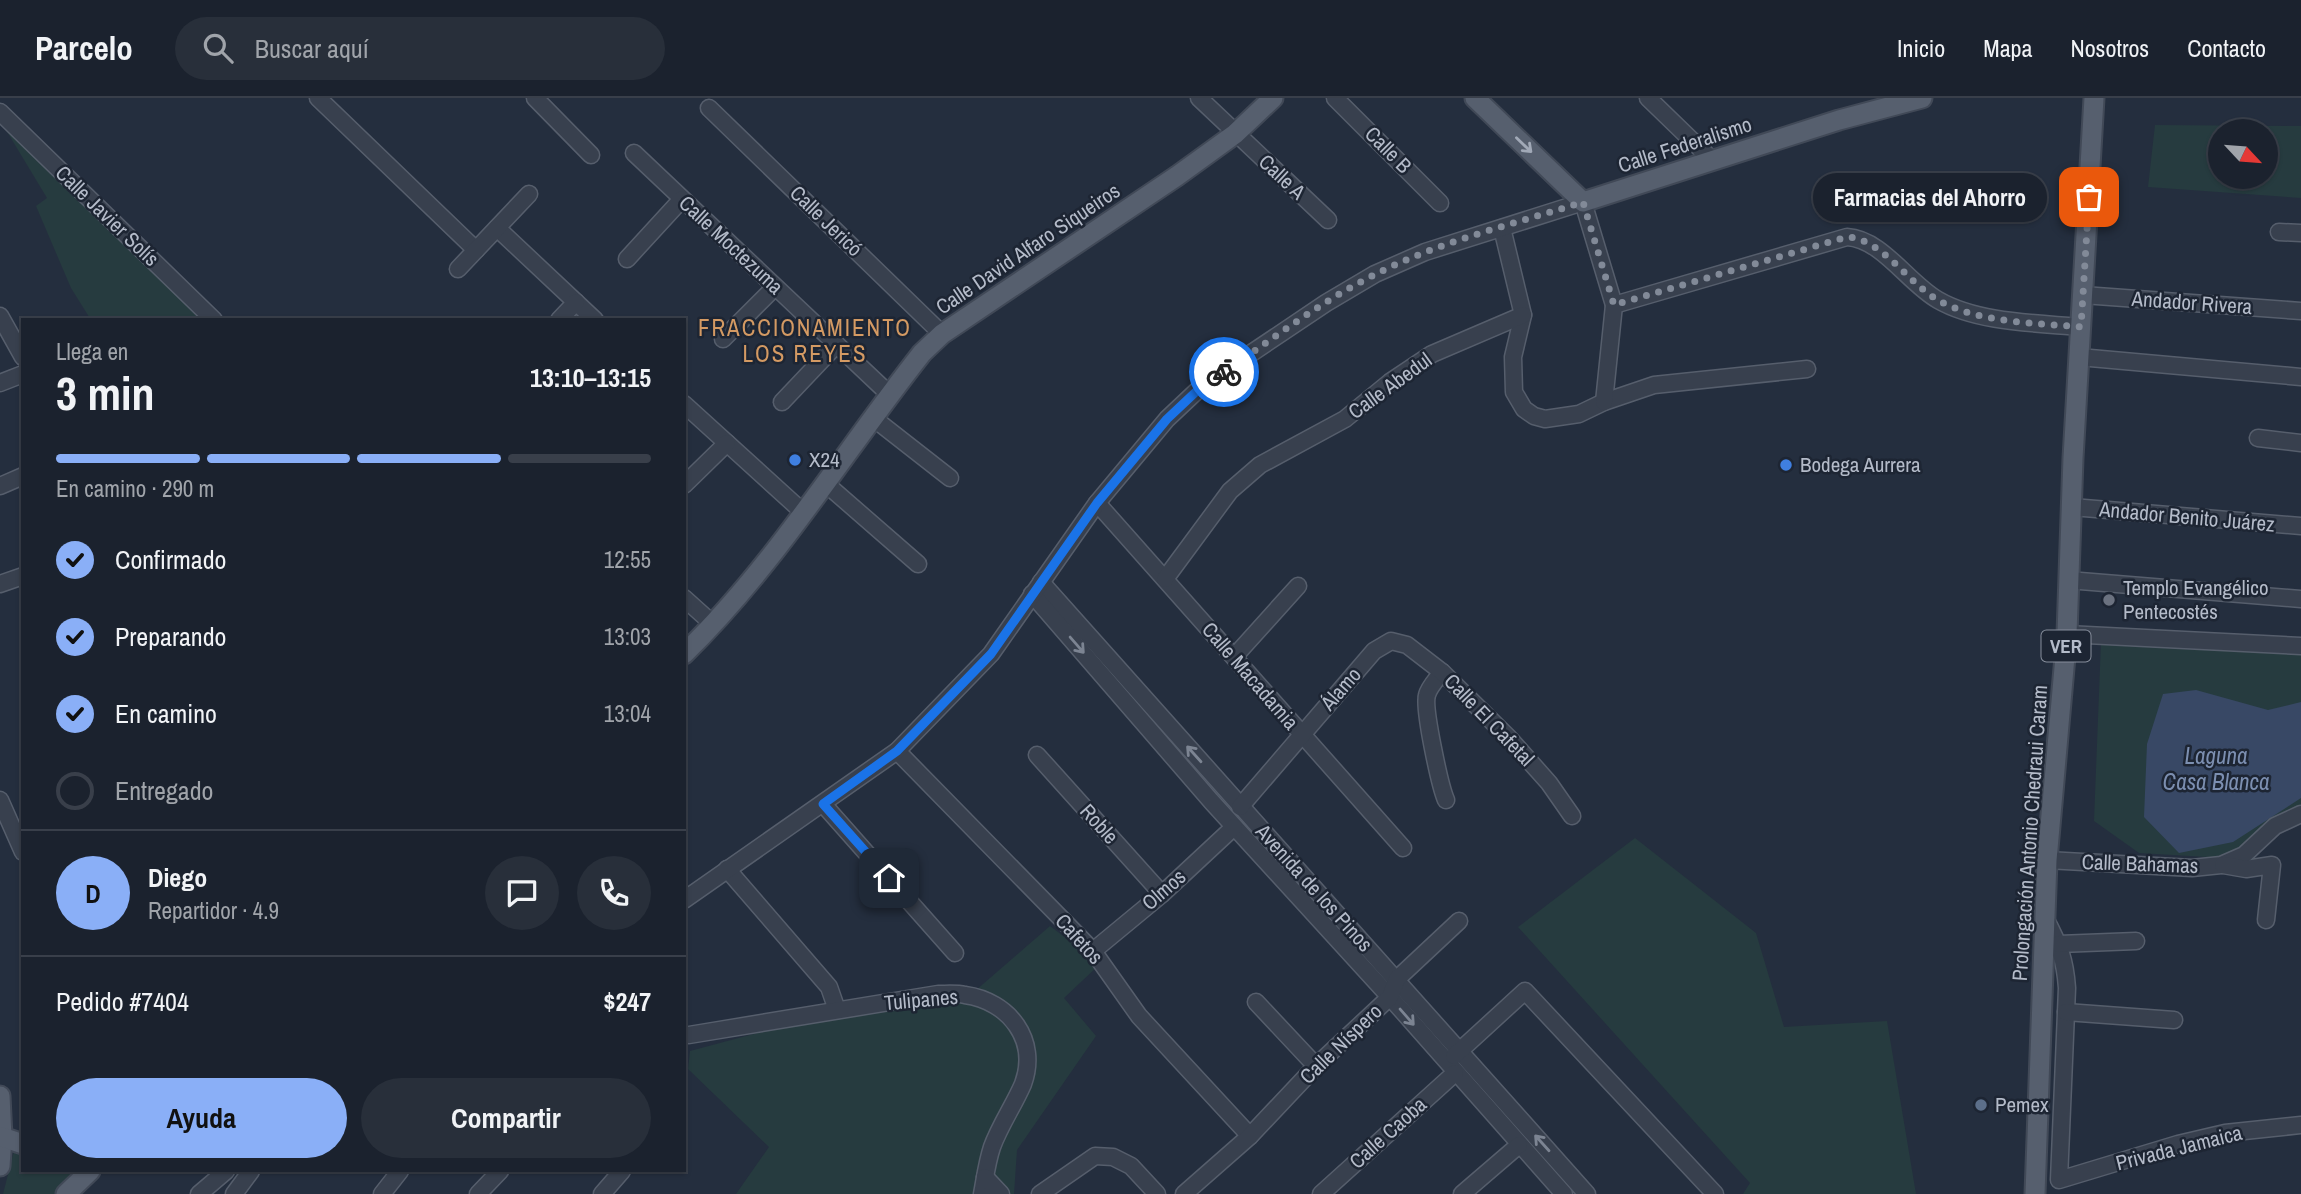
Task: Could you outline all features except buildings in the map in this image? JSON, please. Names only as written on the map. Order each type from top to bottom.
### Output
[{"type":"main road","name":"Calle David Alfaro Siqueiros","points":[[686,652],[754,579],[889,394],[922,353],[942,334],[1177,176],[1235,134],[1273,98]]},
{"type":"main road","points":[[1475,98],[1583,202]]},
{"type":"main road","name":"Calle Federalismo","points":[[1583,202],[1711,159],[1922,98]]},
{"type":"main road","name":"Prolongación Antonio Chedraui Caram","points":[[2035,1194],[2047,860],[2067,634],[2094,98]]},
{"type":"main road","points":[[0,1096],[0,1166]]},
{"type":"main road","points":[[2,1137],[21,1143]]},
{"type":"main road","points":[[66,1194],[89,1172]]},
{"type":"street","points":[[318,98],[476,250]]},
{"type":"street","points":[[536,98],[591,155]]},
{"type":"street","name":"Calle A","points":[[1199,98],[1328,220]]},
{"type":"street","name":"Calle B","points":[[1335,98],[1440,203]]},
{"type":"street","points":[[1648,98],[1711,159]]},
{"type":"street","name":"Calle Jericó","points":[[709,107],[942,334]]},
{"type":"street","name":"Calle Javier Solís","points":[[0,112],[212,318]]},
{"type":"street","name":"Calle Moctezuma","points":[[634,153],[889,394]]},
{"type":"street","points":[[458,269],[529,194]]},
{"type":"street","points":[[627,259],[682,199]]},
{"type":"street","points":[[686,899],[897,751],[991,654],[1097,503],[1167,419],[1201,387],[1325,303],[1375,274],[1425,252],[1583,202],[1614,305],[1604,402]]},
{"type":"street","points":[[497,228],[593,318]]},
{"type":"street","points":[[1502,228],[1523,315],[1513,357],[1514,392],[1524,409],[1534,416],[1545,419],[1579,414],[1604,402],[1654,385],[1807,369]]},
{"type":"street","points":[[2279,232],[2301,233]]},
{"type":"street","points":[[1614,305],[1847,237],[1860,238],[1870,243],[1913,283],[1939,301],[1971,313],[2024,322],[2081,327]]},
{"type":"street","points":[[723,339],[775,286]]},
{"type":"street","name":"Andador Rivera","points":[[2083,295],[2301,311]]},
{"type":"street","points":[[561,318],[576,302]]},
{"type":"street","name":"Calle Abedul","points":[[1165,579],[1230,491],[1259,464],[1345,419],[1390,382],[1432,354],[1523,315]]},
{"type":"street","points":[[0,316],[21,354]]},
{"type":"street","points":[[782,402],[836,345]]},
{"type":"street","points":[[2079,357],[2301,377]]},
{"type":"street","points":[[0,383],[21,375]]},
{"type":"street","points":[[686,406],[804,513]]},
{"type":"street","points":[[872,417],[950,478]]},
{"type":"street","points":[[2258,438],[2301,443]]},
{"type":"street","points":[[686,483],[727,443]]},
{"type":"street","points":[[0,486],[21,477]]},
{"type":"street","points":[[825,483],[918,564]]},
{"type":"street","name":"Calle Macadamia","points":[[1097,503],[1403,848]]},
{"type":"street","name":"Andador Benito Juárez","points":[[2072,507],[2301,526]]},
{"type":"street","points":[[0,584],[21,577]]},
{"type":"street","points":[[2068,580],[2301,599]]},
{"type":"street","points":[[1234,657],[1298,586]]},
{"type":"street","name":"Avenida de los Pinos","points":[[1036,588],[1224,788],[1587,1194]]},
{"type":"street","name":"Avenida de los Pinos","points":[[1036,588],[1211,801],[1390,997],[1564,1194]]},
{"type":"street","points":[[686,600],[714,625]]},
{"type":"street","points":[[2067,634],[2301,646]]},
{"type":"street","name":"Calle El Cafetal","points":[[1391,641],[1407,645],[1442,672],[1509,738],[1549,783],[1572,816]]},
{"type":"street","name":"Álamo","points":[[1240,807],[1374,651],[1391,641]]},
{"type":"street","points":[[1442,672],[1427,693],[1425,708],[1440,786],[1446,800]]},
{"type":"street","name":"Cafetos","points":[[897,751],[1093,951],[1139,1016],[1250,1136]]},
{"type":"street","name":"Roble","points":[[1037,755],[1162,894]]},
{"type":"street","points":[[1211,801],[1224,788]]},
{"type":"street","points":[[0,800],[21,847]]},
{"type":"street","points":[[823,804],[955,953]]},
{"type":"street","name":"Calle Bahamas","points":[[2047,860],[2193,868],[2221,865],[2244,855],[2275,827],[2301,814]]},
{"type":"street","name":"Olmos","points":[[1093,951],[1162,894],[1234,827]]},
{"type":"street","points":[[2221,865],[2246,869],[2272,865],[2266,920]]},
{"type":"street","points":[[727,869],[828,987],[836,1010]]},
{"type":"street","points":[[1296,896],[1309,883]]},
{"type":"street","points":[[2044,918],[2059,944],[2065,964],[2066,1012],[2174,1020]]},
{"type":"street","name":"Calle Níspero","points":[[1184,1194],[1250,1136],[1316,1066],[1390,997],[1397,979],[1459,920]]},
{"type":"street","points":[[2059,944],[2137,941]]},
{"type":"street","name":"Calle Caoba","points":[[1321,1194],[1451,1068],[1460,1051],[1525,991],[1715,1194]]},
{"type":"street","name":"Tulipanes","points":[[686,1035],[938,994],[967,995],[995,1004],[1014,1020],[1025,1040],[1028,1061],[1023,1083],[992,1146],[982,1194]]},
{"type":"street","points":[[1256,1002],[1316,1066]]},
{"type":"street","name":"Privada Jamaica","points":[[2066,1012],[2059,1180],[2178,1144],[2225,1133],[2301,1125]]},
{"type":"street","points":[[1462,1194],[1519,1145]]},
{"type":"street","points":[[1040,1194],[1095,1156],[1112,1157],[1131,1166],[1157,1194]]},
{"type":"street","points":[[199,1194],[225,1172]]},
{"type":"street","points":[[234,1194],[250,1172]]},
{"type":"street","points":[[382,1194],[399,1172]]},
{"type":"street","points":[[478,1194],[499,1172]]},
{"type":"street","points":[[602,1194],[621,1172]]},
{"type":"street","points":[[985,1177],[1001,1194]]},
{"type":"green space","points":[[0,120],[211,318],[90,318],[71,288],[36,206],[47,198]]},
{"type":"green space","points":[[2155,125],[2208,125],[2208,189],[2278,189],[2278,126],[2301,126],[2301,198],[2148,187]]},
{"type":"green space","points":[[2301,641],[2301,812],[2224,858],[2139,853],[2094,821],[2101,642]]},
{"type":"green space","points":[[1635,838],[1756,933],[1784,1027],[1887,1021],[1916,1194],[1743,1194],[1750,1183],[1518,927]]},
{"type":"green space","points":[[1050,926],[1100,964],[1064,998],[1096,1036],[1017,1150],[1014,1194],[736,1194],[769,1147],[688,1069],[690,1051],[828,1014],[975,991]]},
{"type":"green space","points":[[14,1151],[21,1156],[21,1172],[81,1172],[57,1194],[3,1194]]},
{"type":"water","name":"Laguna Casa Blanca","points":[[2196,690],[2268,710],[2301,702],[2301,798],[2233,842],[2179,853],[2144,817],[2147,744],[2163,694]]},
{"type":"way so far","points":[[1224,372],[1325,303],[1375,274],[1425,252],[1583,202],[1614,305],[1847,237],[1860,238],[1870,243],[1913,283],[1939,301],[1971,313],[2024,322],[2081,327],[2089,197]]},
{"type":"place","name":"Farmacias del Ahorro","points":[[2089,197]]},
{"type":"place","name":"X24","points":[[795,460]]},
{"type":"place","name":"Bodega Aurrera","points":[[1786,465]]},
{"type":"place","name":"Templo Evangélico Pentecostés","points":[[2109,600]]},
{"type":"place","name":"Pemex","points":[[1981,1105]]},
{"type":"district","name":"FRACCIONAMIENTO LOS REYES","points":[[805,341]]},
{"type":"route","points":[[889,878],[823,804],[897,751],[991,654],[1097,503],[1167,419],[1201,387],[1224,372]]}]
